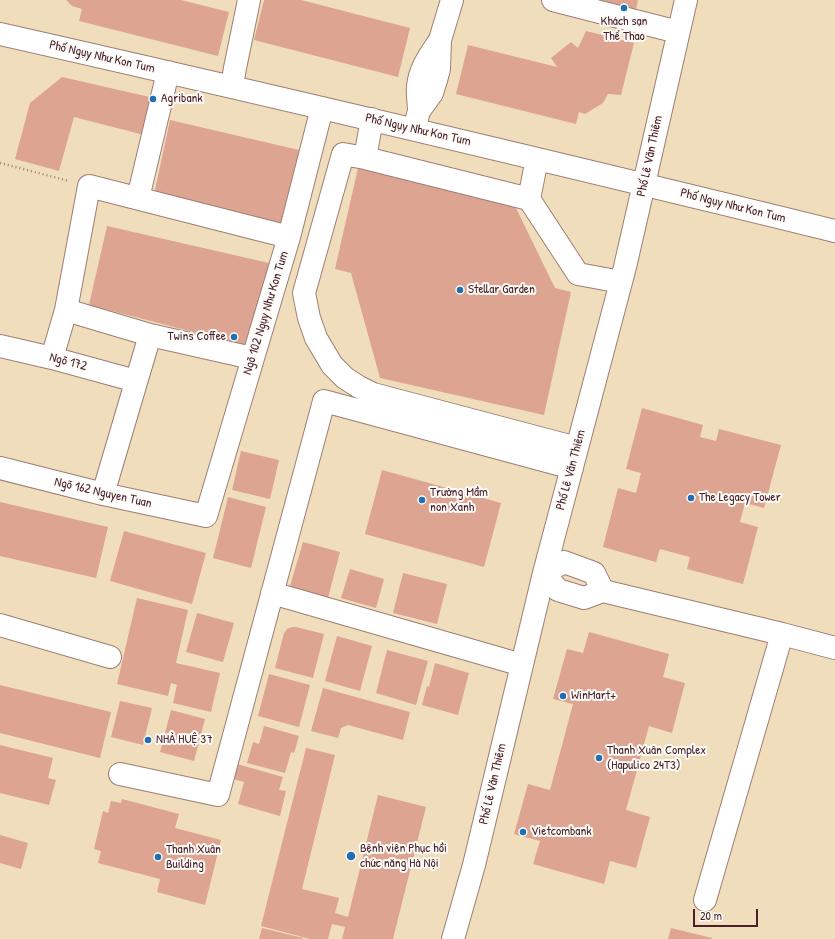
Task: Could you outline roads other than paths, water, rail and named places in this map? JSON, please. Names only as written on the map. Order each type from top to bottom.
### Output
[{"type":"street","points":[[232,86],[249,0]]},
{"type":"street","points":[[416,120],[418,86],[422,69],[440,40],[452,0]]},
{"type":"street","points":[[553,0],[682,17]]},
{"type":"street","points":[[668,0],[682,17]]},
{"type":"street","name":"Phố Lê Văn Thiêm","points":[[453,939],[474,865],[544,573],[621,282],[682,17]]},
{"type":"street","name":"Phố Ngụy Như Kon Tum","points":[[0,34],[232,86],[372,120],[416,120],[537,159],[835,231]]},
{"type":"street","points":[[138,198],[168,72]]},
{"type":"street","name":"Ngõ 102 Ngụy Như Kon Tum","points":[[206,516],[289,237],[322,108]]},
{"type":"street","points":[[365,158],[372,120]]},
{"type":"street","points":[[575,458],[373,394],[359,388],[345,378],[332,365],[316,338],[309,318],[304,292],[343,154],[365,158],[528,199],[578,274],[621,282]]},
{"type":"street","points":[[528,199],[537,159]]},
{"type":"street","points":[[52,358],[66,310],[89,186],[289,237]]},
{"type":"street","points":[[66,310],[150,335],[252,358]]},
{"type":"street","points":[[103,494],[150,335]]},
{"type":"street","name":"Ngõ 172","points":[[0,346],[52,358],[136,381]]},
{"type":"street","points":[[120,774],[218,795],[324,401],[575,458]]},
{"type":"street","name":"Ngõ 162 Nguyen Tuan","points":[[0,468],[103,494],[206,516]]},
{"type":"street","points":[[544,573],[564,562],[594,573],[603,591],[835,648]]},
{"type":"street","points":[[272,593],[522,665]]},
{"type":"street","points":[[0,625],[110,657]]},
{"type":"street","points":[[705,900],[782,634]]},
{"type":"place","name":"Khách sạn Thể Thao","points":[[624,8]]},
{"type":"place","name":"Agribank","points":[[153,99]]},
{"type":"place","name":"Stellar Garden","points":[[460,290]]},
{"type":"place","name":"Twins Coffee","points":[[234,337]]},
{"type":"place","name":"The Legacy Tower","points":[[691,498]]},
{"type":"place","name":"Trường Mầm non Xanh","points":[[422,500]]},
{"type":"place","name":"WinMart+","points":[[563,696]]},
{"type":"place","name":"NHÀ HUỆ 37","points":[[148,740]]},
{"type":"place","name":"Thanh Xuân Complex (Hapulico 24T3)","points":[[599,758]]},
{"type":"place","name":"Vietcombank","points":[[523,832]]},
{"type":"place","name":"Bệnh viện Phục hồi chức năng Hà Nội","points":[[351,856]]},
{"type":"place","name":"Thanh Xuân Building","points":[[158,857]]}]
